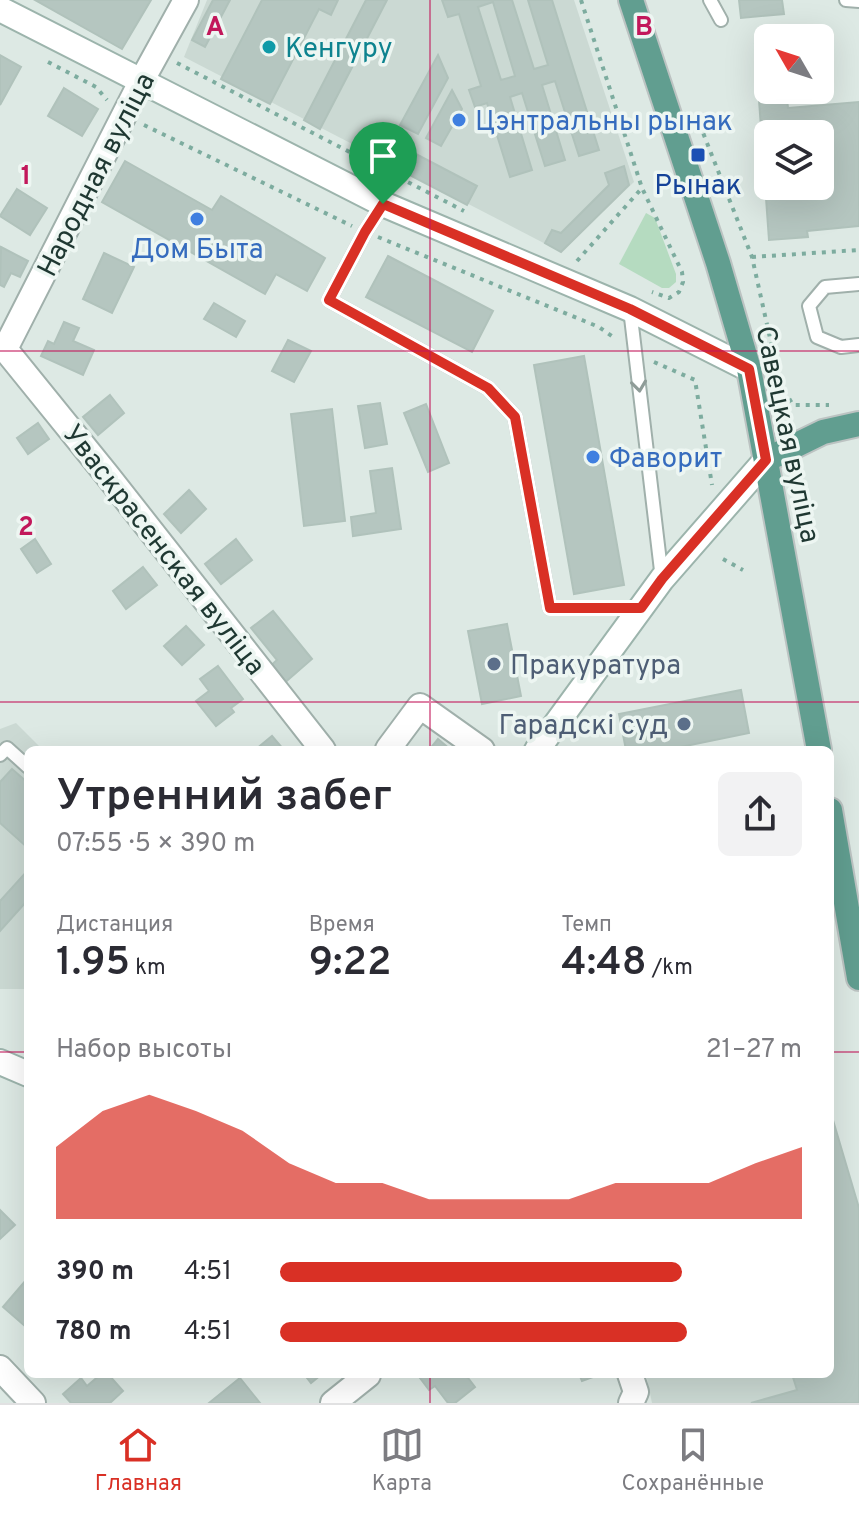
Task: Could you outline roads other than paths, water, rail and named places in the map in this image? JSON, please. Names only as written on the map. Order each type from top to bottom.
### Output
[{"type":"main road","name":"Савецкая вуліца","points":[[631,0],[718,263],[749,369],[818,746]]},
{"type":"main road","points":[[766,460],[823,432],[859,424]]},
{"type":"main road","points":[[834,833],[859,978]]},
{"type":"street","name":"Народная вуліца","points":[[2,342],[186,0]]},
{"type":"street","points":[[0,9],[383,204],[636,299],[749,369]]},
{"type":"street","name":"Уваскрасенская вуліца","points":[[2,342],[320,746]]},
{"type":"street","points":[[540,746],[662,579],[766,460]]},
{"type":"street","points":[[390,746],[420,706],[476,746]]},
{"type":"street","points":[[0,1062],[24,1072]]},
{"type":"street","points":[[0,1368],[33,1403]]},
{"type":"street","points":[[333,1403],[364,1378]]},
{"type":"street","points":[[631,1378],[636,1392],[631,1403]]},
{"type":"lane","points":[[710,0],[721,20]]},
{"type":"lane","points":[[846,0],[859,1]]},
{"type":"lane","points":[[383,204],[329,300],[488,388],[515,417],[550,608],[641,608]]},
{"type":"lane","points":[[859,284],[825,287],[809,306],[817,337],[841,347],[859,345]]},
{"type":"lane","points":[[636,299],[635,353],[662,579]]},
{"type":"lane","points":[[0,755],[7,748],[24,763]]},
{"type":"place","name":"Кенгуру","points":[[269,47]]},
{"type":"place","name":"Цэнтральны рынак","points":[[459,120]]},
{"type":"place","name":"Рынак","points":[[698,155]]},
{"type":"place","name":"Дом Быта","points":[[197,219]]},
{"type":"place","name":"Фаворит","points":[[593,457]]},
{"type":"place","name":"Пракуратура","points":[[494,664]]},
{"type":"place","name":"Гарадскі суд","points":[[684,724]]}]
